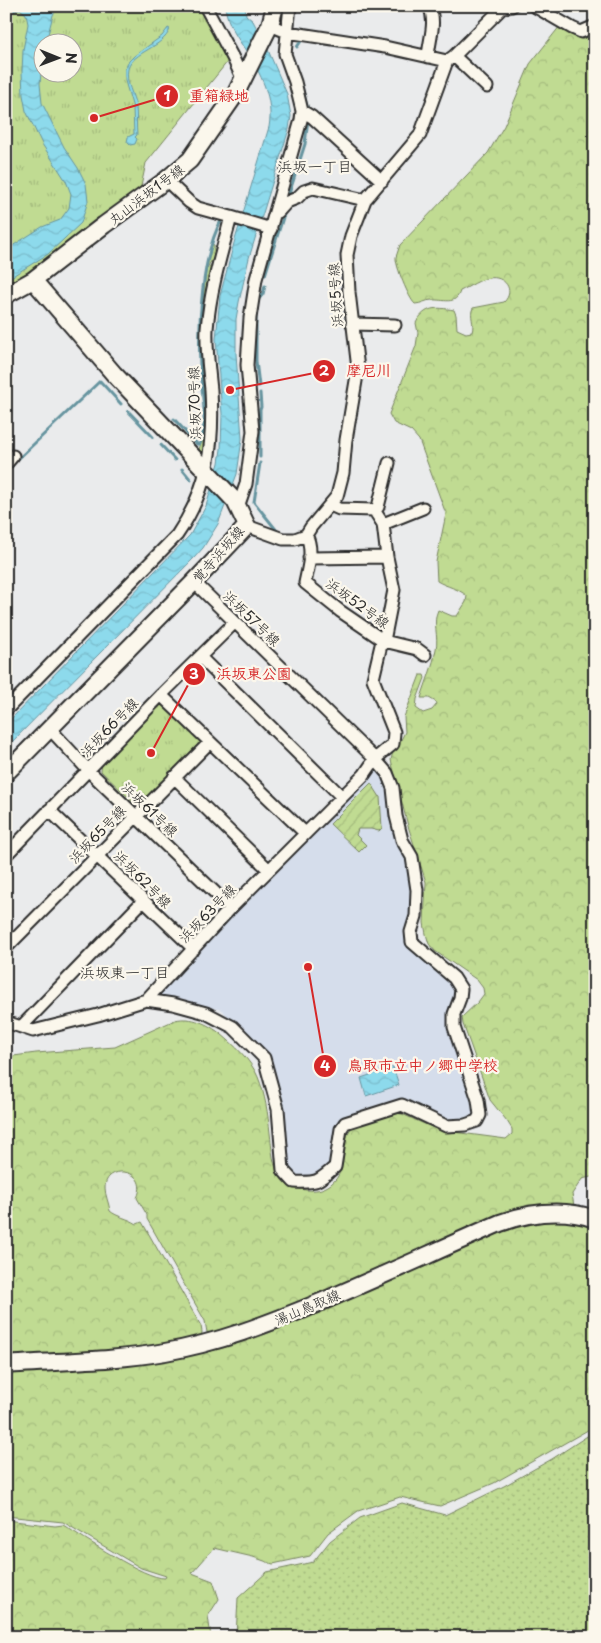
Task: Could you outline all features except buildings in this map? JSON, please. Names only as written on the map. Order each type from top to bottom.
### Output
[{"type":"street","points":[[205,6],[243,80]]},
{"type":"street","name":"丸山浜坂1号線","points":[[6,294],[33,280],[190,160],[235,95],[267,31],[275,6]]},
{"type":"street","points":[[237,504],[246,484],[253,431],[247,365],[250,318],[256,278],[269,224],[298,137],[302,111],[295,82],[285,54],[290,6]]},
{"type":"street","points":[[428,57],[433,21],[429,6]]},
{"type":"street","name":"浜坂5号線","points":[[306,535],[338,496],[343,473],[346,440],[358,369],[348,292],[347,255],[351,236],[365,200],[420,135],[451,59],[502,8],[509,6]]},
{"type":"street","points":[[534,6],[581,32],[595,26]]},
{"type":"street","points":[[267,31],[287,32],[385,47],[428,57],[451,59],[487,87]]},
{"type":"street","points":[[302,111],[312,117],[382,181]]},
{"type":"street","points":[[166,180],[198,208],[234,218],[269,224]]},
{"type":"street","points":[[269,224],[287,202],[297,198],[304,191],[313,188],[365,200]]},
{"type":"street","name":"浜坂70号線","points":[[6,710],[177,535],[192,512],[208,474],[210,457],[212,426],[207,330],[212,291],[234,218]]},
{"type":"street","name":"覚寺浜坂線","points":[[6,773],[247,526],[237,504],[114,374],[33,280]]},
{"type":"street","points":[[352,324],[395,326]]},
{"type":"street","points":[[330,504],[339,509],[374,510],[378,507],[389,463]]},
{"type":"street","points":[[383,524],[423,508]]},
{"type":"street","name":"浜坂52号線","points":[[306,535],[310,542],[305,583],[340,612],[384,641],[394,590],[383,524],[374,510]]},
{"type":"street","points":[[247,526],[283,539],[295,539],[306,535]]},
{"type":"street","points":[[309,558],[387,556]]},
{"type":"street","name":"浜坂57号線","points":[[146,1000],[173,1004],[206,1013],[233,1027],[264,1058],[278,1109],[283,1170],[294,1182],[312,1183],[336,1167],[341,1129],[345,1123],[402,1105],[446,1126],[465,1126],[476,1121],[480,1114],[478,1100],[454,1027],[454,1014],[462,990],[454,978],[412,942],[411,932],[416,916],[417,890],[412,856],[402,840],[396,816],[393,788],[387,773],[375,759],[194,582]]},
{"type":"street","name":"浜坂66号線","points":[[6,855],[161,695],[234,623]]},
{"type":"street","points":[[384,641],[417,649],[425,655]]},
{"type":"street","name":"浜坂63号線","points":[[6,1020],[9,1023],[32,1030],[98,1015],[146,1000],[304,834],[364,776],[375,759],[393,744],[394,732],[373,679],[380,645],[384,641]]},
{"type":"street","points":[[200,657],[342,797]]},
{"type":"street","points":[[161,695],[304,834]]},
{"type":"street","name":"浜坂61号線","points":[[50,729],[88,770],[232,908]]},
{"type":"street","name":"浜坂65号線","points":[[6,948],[210,742]]},
{"type":"street","points":[[174,777],[269,870]]},
{"type":"street","name":"浜坂62号線","points":[[49,810],[194,949]]},
{"type":"street","points":[[21,1027],[143,901]]},
{"type":"street","name":"湯山鳥取線","points":[[6,1364],[96,1359],[165,1352],[225,1338],[263,1325],[336,1295],[519,1216],[543,1212],[565,1212],[585,1215],[595,1219]]},
{"type":"shaded area","points":[[374,770],[381,770],[408,853],[414,897],[408,936],[457,986],[454,1003],[475,1109],[466,1121],[449,1123],[417,1108],[342,1120],[330,1165],[317,1178],[298,1177],[287,1170],[271,1063],[222,1010],[156,997],[208,938]]},
{"type":"green space","points":[[6,6],[199,6],[228,61],[146,163],[140,191],[40,266],[6,286]]},
{"type":"green space","points":[[560,26],[595,30],[595,1176],[582,1179],[572,1194],[574,1206],[528,1205],[415,1251],[301,1305],[208,1338],[205,1321],[137,1198],[140,1188],[138,1181],[133,1175],[119,1172],[107,1180],[105,1188],[110,1211],[137,1224],[142,1222],[201,1326],[201,1338],[136,1350],[6,1359],[6,1057],[115,1047],[181,1019],[194,1020],[205,1024],[216,1030],[231,1043],[247,1059],[255,1071],[266,1104],[276,1169],[287,1185],[306,1190],[322,1189],[337,1178],[342,1165],[345,1142],[351,1128],[395,1113],[402,1114],[438,1130],[506,1139],[512,1134],[512,1129],[507,1121],[490,1100],[463,1024],[462,1017],[484,994],[483,988],[477,980],[435,951],[429,944],[424,923],[426,882],[408,826],[391,760],[393,751],[405,732],[404,717],[420,675],[424,675],[425,678],[417,699],[416,708],[423,713],[432,710],[437,704],[429,698],[421,698],[436,649],[436,615],[438,610],[452,616],[457,616],[466,602],[467,596],[437,581],[436,562],[446,514],[419,440],[411,431],[394,423],[389,414],[416,346],[418,333],[416,323],[419,317],[423,313],[436,308],[454,310],[457,329],[466,333],[472,332],[473,308],[504,302],[509,293],[507,284],[504,281],[489,278],[478,281],[460,291],[455,299],[449,301],[430,300],[415,304],[403,282],[396,257],[400,245],[488,153],[504,126],[530,64]]},
{"type":"green space","points":[[212,244],[214,245],[214,257],[207,269],[216,259],[207,374],[206,456],[199,450],[205,428],[200,359],[201,317],[206,271]]},
{"type":"green space","points":[[166,703],[200,737],[200,743],[142,803],[134,803],[101,771],[102,763],[160,704]]},
{"type":"green space","points":[[371,783],[380,797],[382,828],[379,831],[358,829],[356,835],[366,845],[359,852],[330,824]]},
{"type":"green space","points":[[544,1220],[577,1221],[595,1226],[595,1426],[494,1483],[440,1506],[400,1497],[358,1511],[328,1533],[310,1556],[273,1564],[253,1557],[214,1548],[192,1573],[213,1581],[219,1599],[208,1616],[211,1637],[6,1637],[6,1520],[55,1526],[63,1525],[143,1572],[156,1577],[165,1578],[166,1576],[141,1568],[63,1522],[6,1516],[6,1373],[107,1366],[157,1360],[181,1357],[231,1346],[304,1320],[518,1224]]},
{"type":"green space","points":[[595,1431],[595,1637],[236,1637],[238,1598],[267,1572],[313,1562],[330,1541],[360,1518],[402,1503],[445,1515],[504,1486],[552,1459]]},
{"type":"water","points":[[6,6],[58,6],[53,15],[49,32],[32,32],[32,82],[40,82],[42,103],[64,147],[86,184],[88,201],[81,223],[48,254],[6,280],[6,250],[42,227],[60,220],[69,208],[71,194],[66,181],[42,144],[26,111],[22,72],[23,50],[28,24],[26,14],[20,9],[6,15]]},
{"type":"water","points":[[225,6],[245,6],[246,15],[253,21],[287,94],[291,116],[289,129],[249,258],[236,319],[236,354],[242,439],[237,474],[218,524],[203,548],[6,748],[6,724],[190,535],[206,506],[219,463],[222,414],[216,339],[220,296],[269,127],[270,117],[270,107],[265,87],[252,59],[233,30]]},
{"type":"water","points":[[168,28],[170,29],[161,41],[136,58],[128,69],[129,84],[136,107],[137,135],[135,137],[137,139],[135,144],[130,145],[127,142],[128,137],[134,134],[133,108],[125,81],[125,69],[134,56],[162,36]]},
{"type":"water","points":[[393,1067],[399,1085],[366,1096],[361,1078]]},
{"type":"waterway","points":[[297,47],[301,41]]},
{"type":"waterway","points":[[302,87],[308,110]]},
{"type":"waterway","points":[[288,197],[305,144],[308,119]]},
{"type":"waterway","points":[[265,275],[285,211]]},
{"type":"waterway","points":[[174,419],[197,444],[200,444],[204,425],[200,349],[201,310],[210,251],[215,233],[222,219]]},
{"type":"waterway","points":[[259,386],[256,361],[256,316],[258,300],[263,294],[265,286]]},
{"type":"waterway","points":[[15,462],[100,381],[121,404]]},
{"type":"waterway","points":[[260,393],[260,457]]},
{"type":"waterway","points":[[128,411],[153,437]]},
{"type":"waterway","points":[[161,445],[175,460]]},
{"type":"waterway","points":[[260,463],[254,502],[278,532]]},
{"type":"waterway","points":[[182,469],[191,480]]},
{"type":"place","name":"重箱緑地","points":[[94,118]]},
{"type":"place","name":"摩尼川","points":[[230,390]]},
{"type":"place","name":"浜坂東公園","points":[[151,753]]},
{"type":"place","name":"鳥取市立中ノ郷中学校","points":[[308,967]]},
{"type":"district","name":"浜坂一丁目","points":[[315,165]]},
{"type":"district","name":"浜坂東一丁目","points":[[125,971]]}]
